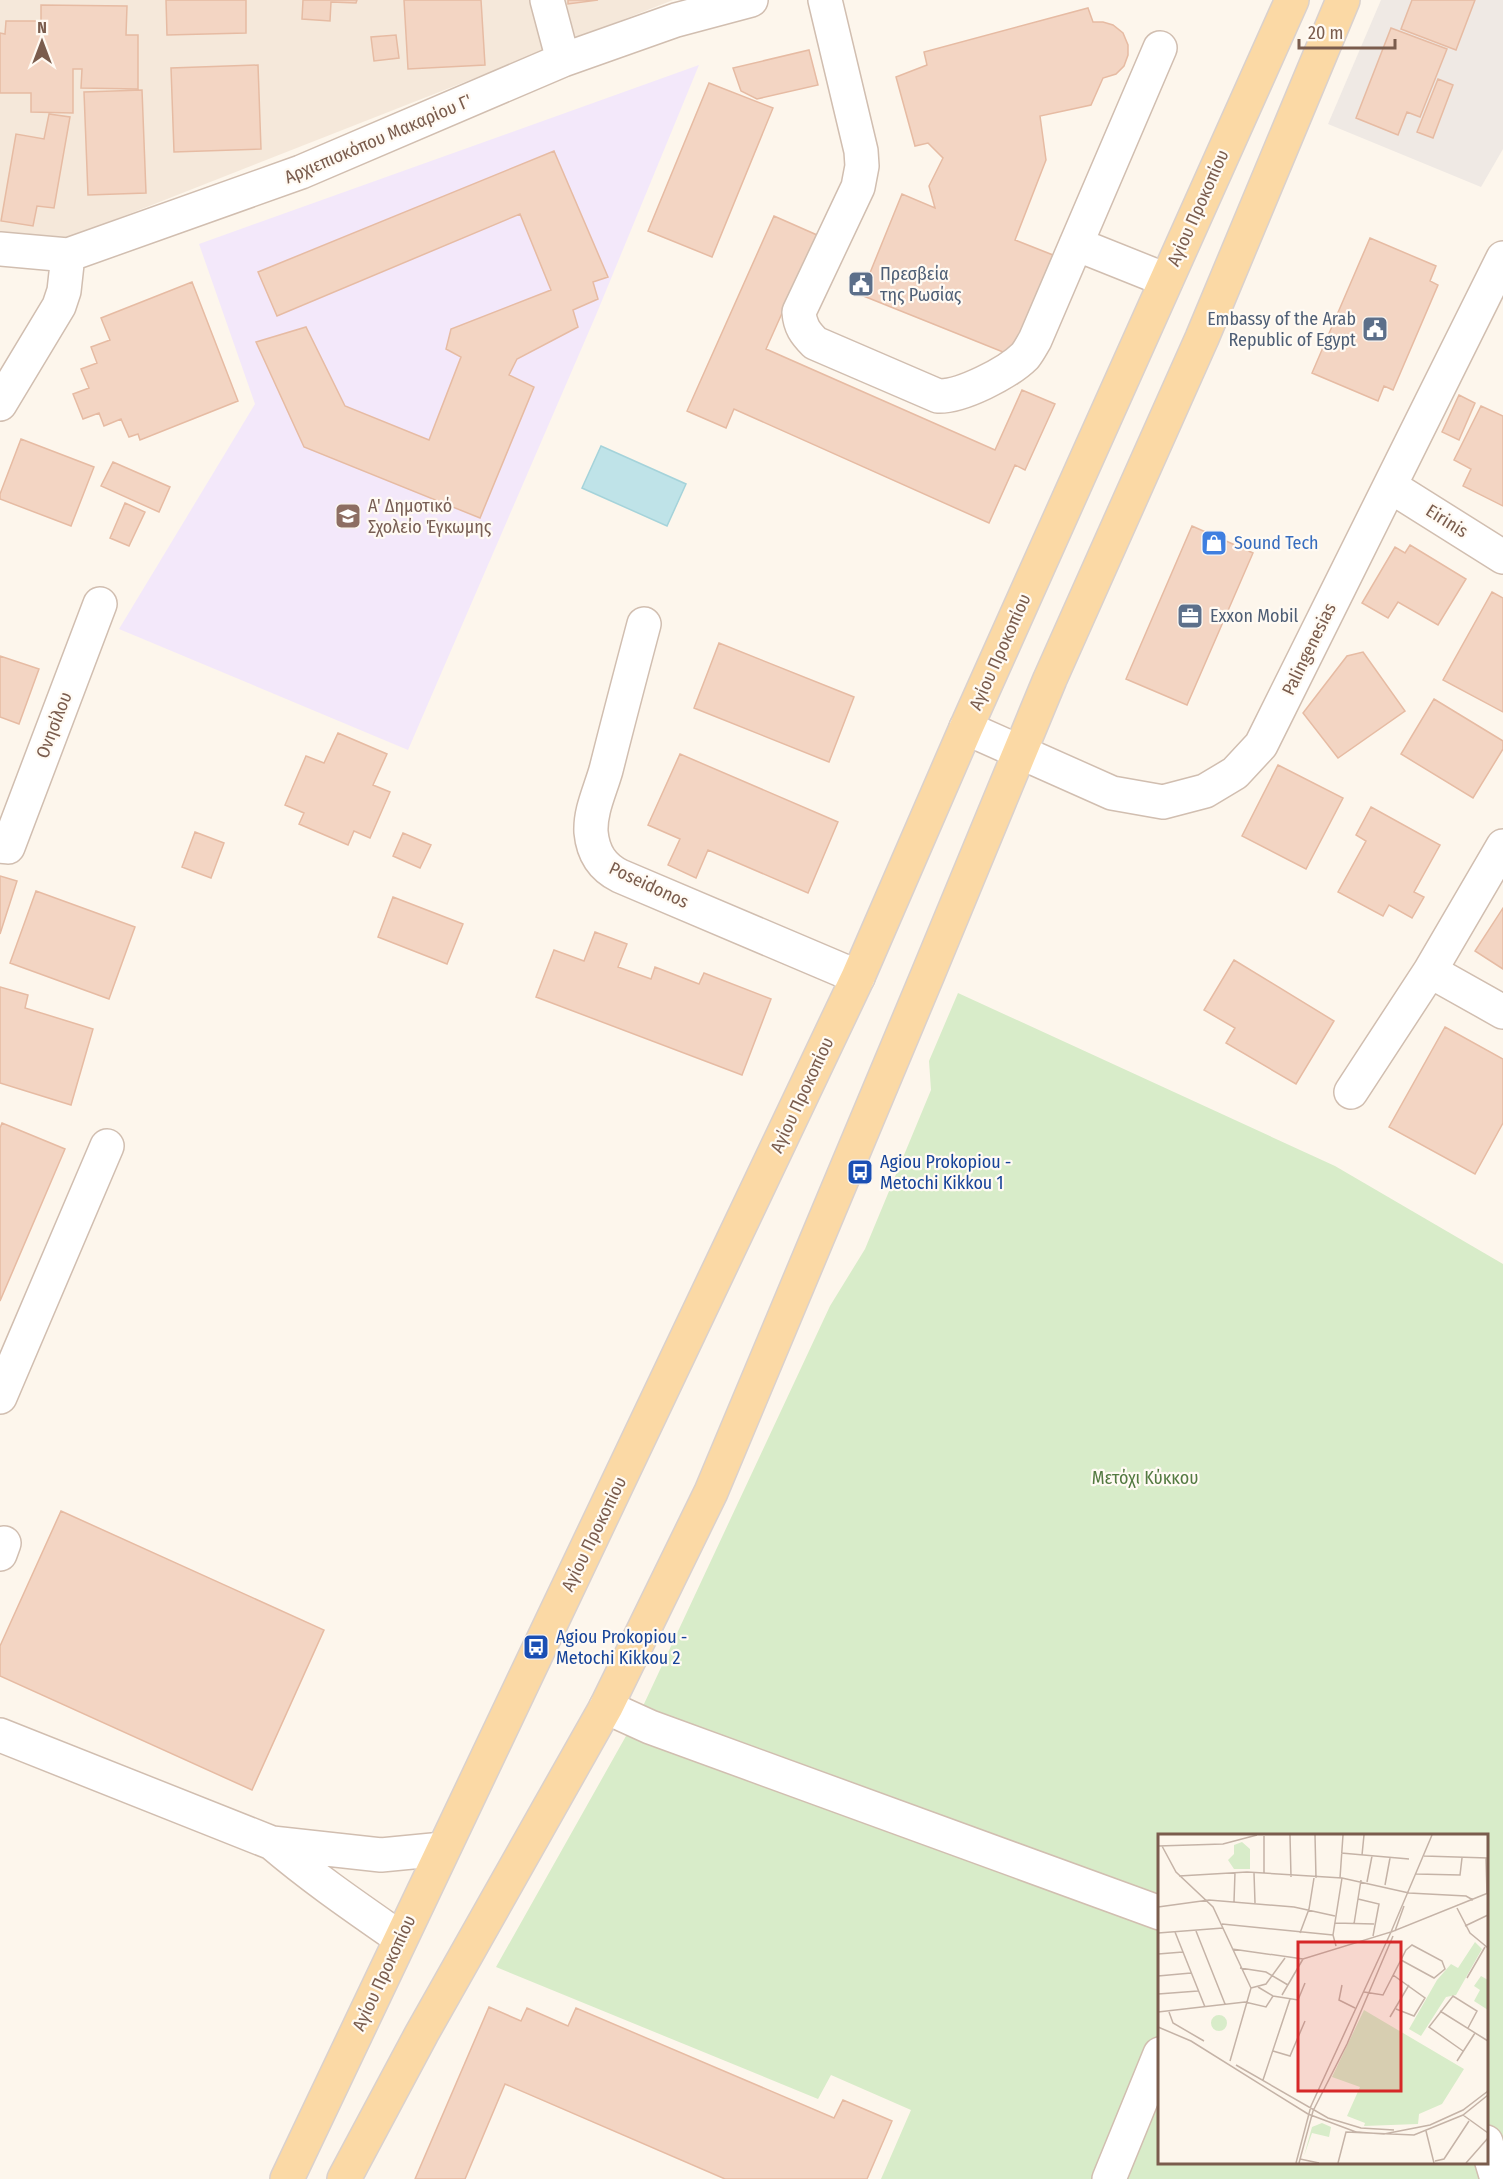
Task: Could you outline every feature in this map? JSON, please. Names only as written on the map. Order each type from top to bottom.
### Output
[{"type":"main road","points":[[1270,46],[1272,0]]},
{"type":"main road","name":"Αγίου Προκοπίου","points":[[287,2179],[858,978],[966,728],[1292,0]]},
{"type":"main road","points":[[344,2179],[422,2034],[606,1707],[711,1492],[924,985],[1019,751],[1202,338],[1343,0]]},
{"type":"street","points":[[547,0],[563,60]]},
{"type":"street","name":"Αρχιεπισκόπου Μακαρίου Γ'","points":[[0,249],[68,255],[301,172],[563,60],[676,20],[751,0]]},
{"type":"street","points":[[825,0],[861,151],[862,166],[858,187],[799,312],[800,324],[806,335],[815,343],[925,391],[949,396],[1003,372],[1027,354],[1160,48]]},
{"type":"street","points":[[1076,244],[1166,280]]},
{"type":"street","points":[[0,404],[59,306],[64,291],[68,255]]},
{"type":"street","name":"Palingenesias","points":[[966,728],[1112,793],[1163,802],[1205,791],[1235,773],[1261,745],[1503,258]]},
{"type":"street","name":"Eirinis","points":[[1390,486],[1503,557]]},
{"type":"street","name":"Ονησίλου","points":[[4,846],[100,604]]},
{"type":"street","name":"Poseidonos","points":[[644,624],[594,808],[591,832],[596,853],[607,869],[620,876],[858,978]]},
{"type":"street","points":[[1351,1092],[1430,971],[1503,846]]},
{"type":"street","points":[[1430,971],[1503,1012]]},
{"type":"street","points":[[0,1397],[106,1146]]},
{"type":"street","points":[[606,1707],[650,1727],[1158,1912]]},
{"type":"street","points":[[0,1736],[272,1844],[381,1855],[443,1849]]},
{"type":"street","points":[[272,1844],[311,1876],[349,1900],[400,1938]]},
{"type":"street","points":[[1109,2179],[1158,2059]]},
{"type":"street","points":[[1488,2149],[1497,2179]]},
{"type":"shaded area","points":[[0,0],[673,0],[63,240],[0,242]]},
{"type":"shaded area","points":[[1381,0],[1503,0],[1503,149],[1481,187],[1328,124]]},
{"type":"shaded area","name":"Α' Δημοτικό Σχολείο Έγκωμης","points":[[699,65],[596,315],[408,750],[119,629],[255,404],[199,244]]},
{"type":"green space","name":"Μετόχι Κύκκου","points":[[958,993],[1335,1166],[1503,1264],[1503,2179],[881,2179],[911,2110],[831,2075],[818,2099],[496,1967],[644,1704],[830,1306],[865,1249],[931,1090],[929,1061]]},
{"type":"water","points":[[601,446],[686,484],[667,526],[582,488]]},
{"type":"building","points":[[166,0],[246,0],[246,33],[167,35]]},
{"type":"building","points":[[303,0],[357,0],[356,3],[331,2],[330,21],[302,19]]},
{"type":"building","points":[[404,0],[481,0],[485,65],[408,69]]},
{"type":"building","points":[[568,0],[598,0],[568,4]]},
{"type":"building","points":[[1412,0],[1475,0],[1456,50],[1401,29]]},
{"type":"building","points":[[41,5],[127,6],[126,35],[138,35],[138,89],[81,88],[82,69],[73,69],[73,113],[31,112],[31,93],[0,93],[0,33],[5,34],[6,21],[41,21]]},
{"type":"building","points":[[1088,8],[1093,22],[1113,25],[1123,33],[1128,45],[1128,55],[1124,66],[1116,74],[1103,78],[1091,105],[1040,116],[1046,160],[1015,240],[1053,255],[1013,356],[861,295],[902,194],[935,208],[929,186],[943,158],[928,143],[915,146],[896,77],[927,65],[924,52]]},
{"type":"building","points":[[1391,28],[1447,49],[1420,117],[1407,112],[1398,135],[1356,118]]},
{"type":"building","points":[[396,35],[399,58],[374,61],[371,37]]},
{"type":"building","points":[[809,50],[818,85],[757,99],[741,91],[733,68]]},
{"type":"building","points":[[258,65],[261,149],[174,152],[171,68]]},
{"type":"building","points":[[1438,79],[1453,85],[1433,138],[1417,132]]},
{"type":"building","points":[[709,83],[773,108],[712,257],[648,231]]},
{"type":"building","points":[[142,90],[146,193],[88,195],[84,92]]},
{"type":"building","points":[[49,114],[70,117],[54,208],[37,206],[33,226],[1,221],[16,134],[44,139]]},
{"type":"building","points":[[554,151],[608,277],[593,282],[598,299],[573,310],[578,327],[517,359],[509,375],[534,387],[480,518],[304,447],[256,342],[306,327],[345,406],[429,440],[461,357],[446,349],[451,329],[551,290],[520,214],[277,316],[258,272]]},
{"type":"building","points":[[774,216],[817,235],[766,349],[995,450],[1022,390],[1055,404],[1025,470],[1015,465],[989,523],[734,409],[726,428],[687,411]]},
{"type":"building","name":"Embassy of the Arab Republic of Egypt","points":[[1370,238],[1436,266],[1430,281],[1438,285],[1393,390],[1384,386],[1378,401],[1312,373]]},
{"type":"building","points":[[192,282],[238,401],[140,440],[138,434],[129,437],[121,419],[104,426],[99,413],[83,419],[73,394],[89,388],[81,369],[97,363],[91,347],[110,340],[101,318]]},
{"type":"building","points":[[1459,395],[1475,403],[1459,440],[1442,432]]},
{"type":"building","points":[[1481,406],[1503,416],[1503,506],[1463,486],[1471,469],[1454,460]]},
{"type":"building","points":[[21,439],[94,467],[71,526],[0,499]]},
{"type":"building","points":[[113,462],[170,487],[159,512],[101,486]]},
{"type":"building","points":[[125,503],[145,512],[129,546],[110,538]]},
{"type":"building","name":"Exxon Mobil","points":[[1192,526],[1253,553],[1187,705],[1126,679]]},
{"type":"building","points":[[1410,545],[1466,579],[1438,625],[1398,602],[1388,618],[1362,603],[1395,547],[1405,553]]},
{"type":"building","points":[[1492,592],[1503,598],[1503,712],[1443,680]]},
{"type":"building","points":[[719,643],[854,697],[829,762],[694,708]]},
{"type":"building","points":[[1363,652],[1405,711],[1338,758],[1303,713],[1347,656]]},
{"type":"building","points":[[0,656],[39,669],[19,724],[0,717]]},
{"type":"building","points":[[1434,699],[1503,741],[1503,749],[1473,798],[1401,754]]},
{"type":"building","points":[[338,733],[387,754],[373,785],[390,792],[370,838],[354,831],[348,845],[299,824],[304,813],[285,805],[306,756],[324,763]]},
{"type":"building","points":[[680,754],[838,822],[808,893],[708,850],[696,878],[668,865],[680,839],[648,825]]},
{"type":"building","points":[[1278,765],[1343,798],[1306,869],[1242,836]]},
{"type":"building","points":[[1371,807],[1440,845],[1414,892],[1424,897],[1412,918],[1389,905],[1383,916],[1338,892],[1366,841],[1356,835]]},
{"type":"building","points":[[195,832],[224,843],[211,878],[182,867]]},
{"type":"building","points":[[403,833],[431,845],[420,868],[393,856]]},
{"type":"building","points":[[0,876],[17,881],[0,934]]},
{"type":"building","points":[[36,891],[135,927],[109,999],[10,963]]},
{"type":"building","points":[[393,897],[463,924],[447,964],[378,937]]},
{"type":"building","points":[[1503,908],[1503,969],[1475,951]]},
{"type":"building","points":[[595,932],[627,944],[618,967],[651,979],[655,967],[699,984],[704,973],[771,999],[742,1075],[536,997],[554,950],[584,961]]},
{"type":"building","points":[[1234,960],[1334,1021],[1296,1084],[1226,1043],[1235,1028],[1204,1010]]},
{"type":"building","points":[[0,987],[28,995],[25,1008],[93,1029],[71,1105],[0,1083]]},
{"type":"building","points":[[1445,1027],[1503,1059],[1503,1123],[1475,1174],[1389,1127]]},
{"type":"building","points":[[2,1123],[65,1149],[0,1301],[0,1128]]},
{"type":"building","points":[[61,1511],[324,1630],[252,1790],[0,1676],[0,1646]]},
{"type":"building","points":[[489,2007],[521,2021],[527,2008],[568,2026],[576,2008],[834,2118],[843,2100],[892,2121],[867,2179],[725,2179],[505,2084],[465,2179],[415,2179]]},
{"type":"place","name":"Πρεσβεία της Ρωσίας","points":[[861,284]]},
{"type":"place","name":"Embassy of the Arab Republic of Egypt","points":[[1375,329]]},
{"type":"place","name":"Α' Δημοτικό Σχολείο Έγκωμης","points":[[348,516]]},
{"type":"place","name":"Sound Tech","points":[[1214,543]]},
{"type":"place","name":"Exxon Mobil","points":[[1190,616]]},
{"type":"place","name":"Agiou Prokopiou - Metochi Kikkou 1","points":[[860,1172]]},
{"type":"place","name":"Agiou Prokopiou - Metochi Kikkou 2","points":[[536,1647]]}]
